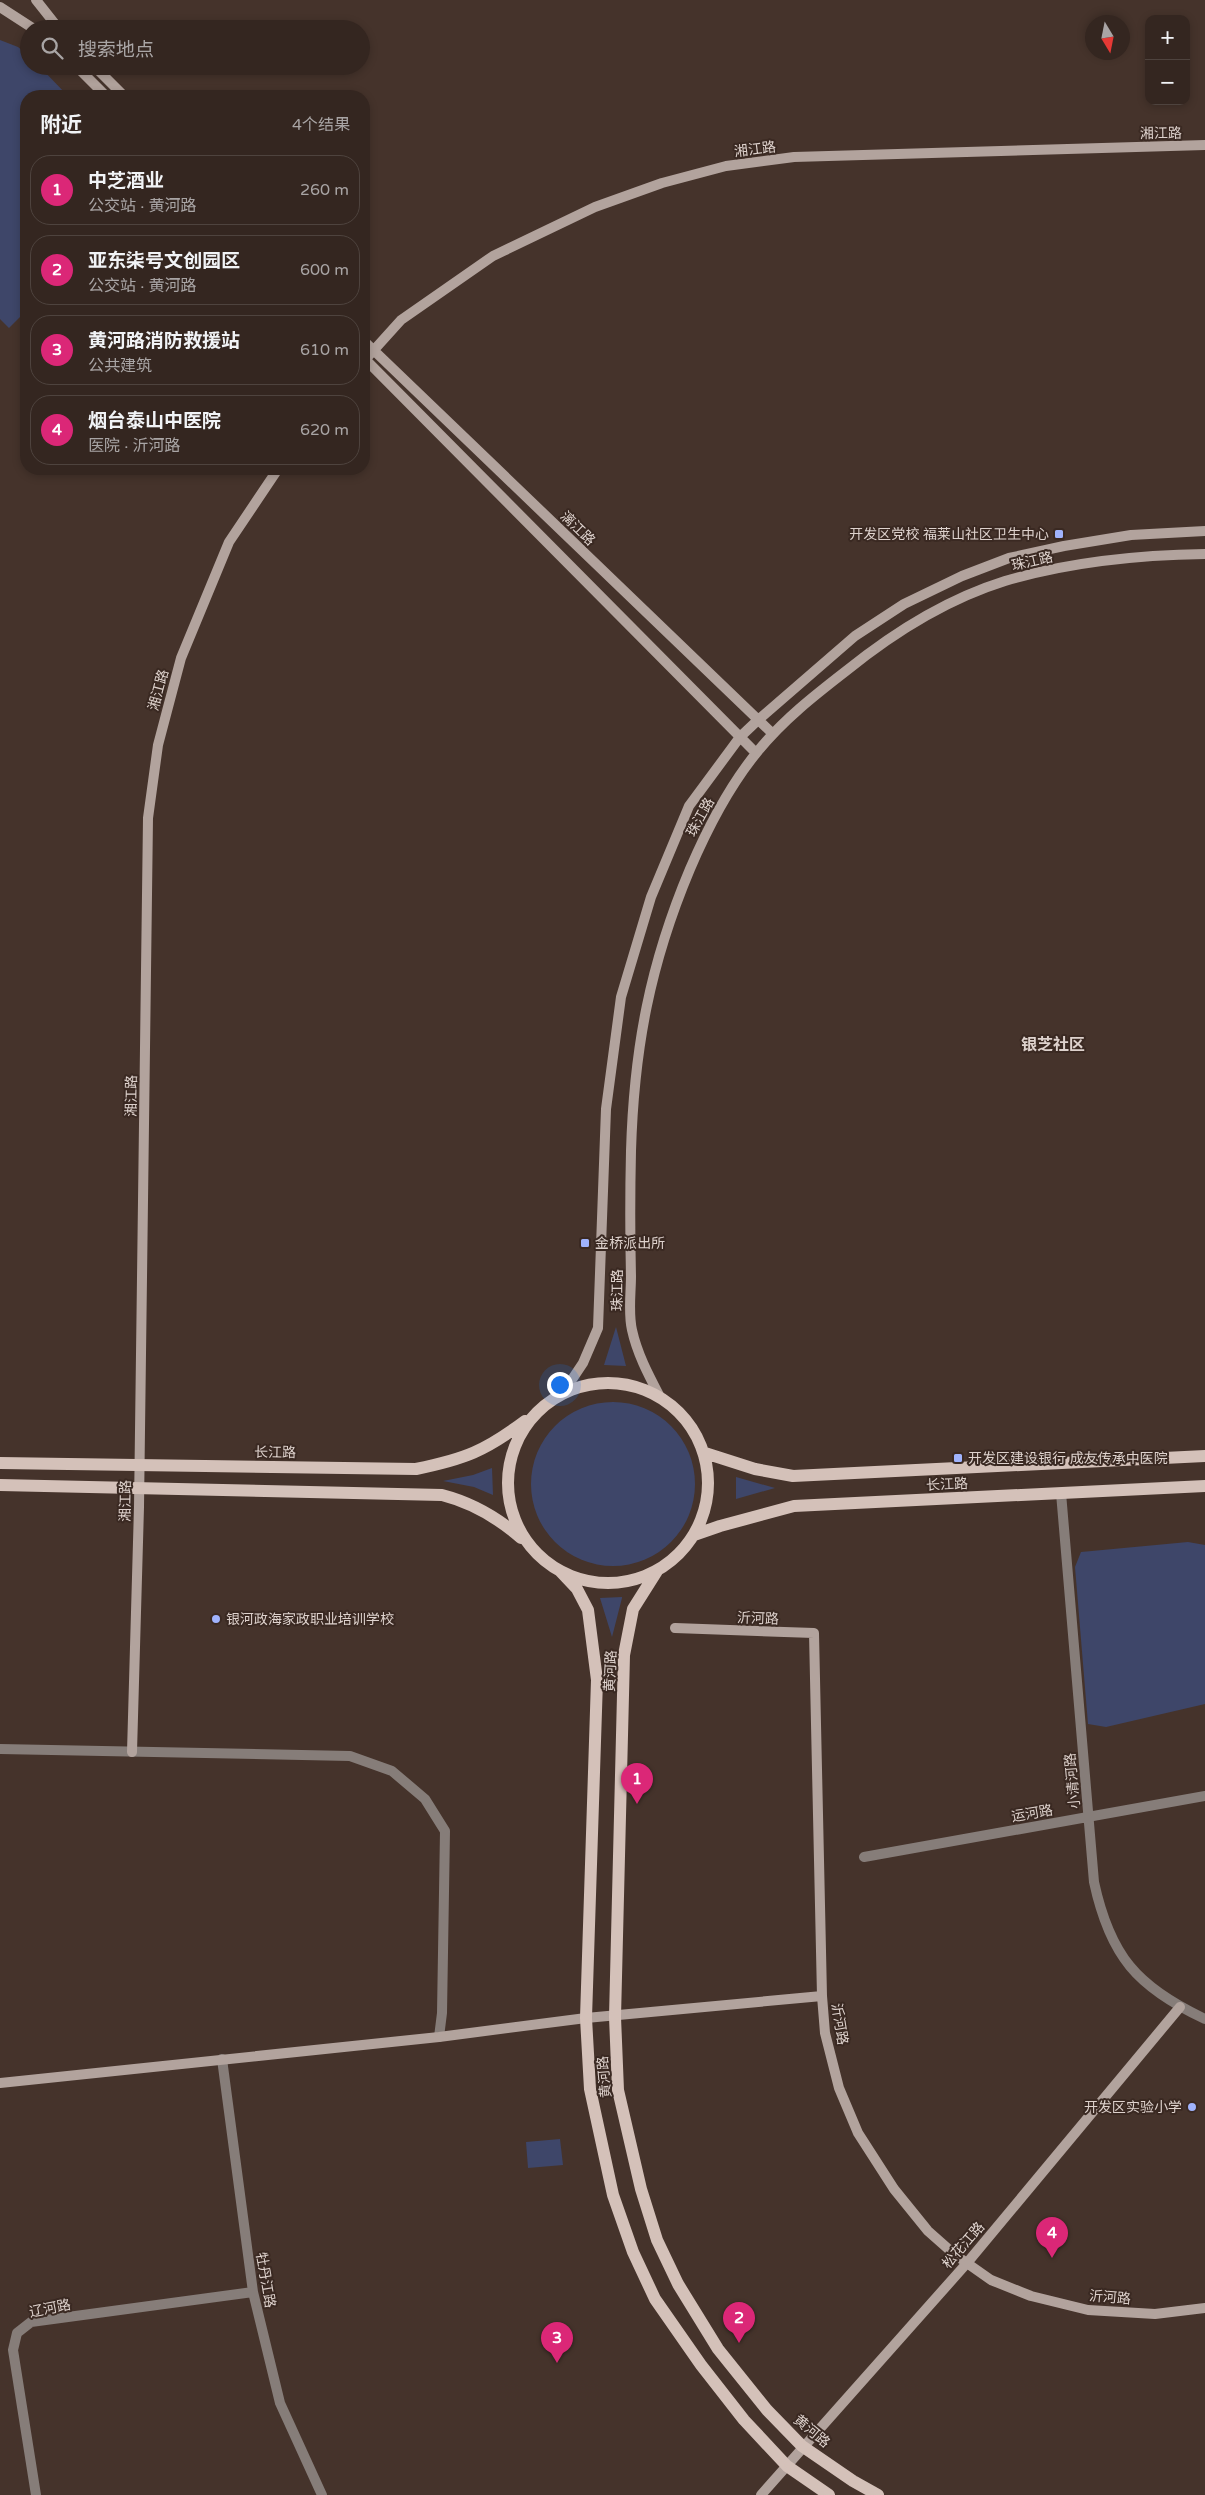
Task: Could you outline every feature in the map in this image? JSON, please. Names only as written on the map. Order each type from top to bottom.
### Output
[{"type":"main road","points":[[0,1485],[442,1495],[466,1501],[501,1521],[529,1544],[544,1560],[560,1571],[589,1581],[610,1583],[638,1579],[657,1571],[671,1561],[694,1535],[707,1503],[708,1468],[705,1453],[688,1422],[675,1407],[659,1395],[611,1382],[583,1386],[563,1393],[536,1413],[520,1433],[512,1453],[507,1487],[517,1526],[529,1544]]},
{"type":"main road","name":"长江路","points":[[0,1463],[416,1469],[460,1459],[485,1449],[536,1413]]},
{"type":"main road","name":"长江路","points":[[705,1453],[755,1469],[793,1476],[1205,1456]]},
{"type":"main road","name":"长江路","points":[[694,1535],[794,1506],[1205,1486]]},
{"type":"main road","name":"黄河路","points":[[560,1571],[577,1589],[588,1610],[597,1680],[586,2018],[590,2089],[613,2195],[633,2252],[655,2299],[701,2365],[744,2420],[787,2466],[829,2495]]},
{"type":"main road","name":"黄河路","points":[[657,1571],[633,1609],[624,1655],[616,2017],[618,2090],[641,2189],[657,2240],[678,2284],[718,2349],[767,2410],[802,2446],[852,2481],[878,2495]]},
{"type":"street","points":[[36,0],[52,20]]},
{"type":"street","points":[[0,7],[20,20]]},
{"type":"street","points":[[85,75],[100,90]]},
{"type":"street","points":[[103,75],[118,90]]},
{"type":"street","name":"湘江路","points":[[370,353],[401,320],[493,256],[595,207],[662,183],[726,166],[794,158],[883,153],[1205,146]]},
{"type":"street","name":"漓江路","points":[[370,347],[773,734]]},
{"type":"street","points":[[370,366],[756,752]]},
{"type":"street","name":"湘江路","points":[[132,1752],[139,1487],[148,818],[158,745],[181,658],[225,551],[274,475]]},
{"type":"street","points":[[563,1393],[584,1363],[598,1328],[606,1109],[620,997],[651,897],[689,806],[740,737],[855,636],[904,604],[962,576],[1009,558],[1064,546],[1132,535],[1205,531]]},
{"type":"street","name":"珠江路","points":[[659,1395],[640,1359],[631,1327],[630,1194],[632,1125],[638,1051],[646,1004],[662,940],[673,908],[709,825],[756,752],[816,694],[878,645],[921,618],[1003,582],[1059,568],[1120,560],[1205,554]]},
{"type":"street","name":"小清河路","points":[[1061,1493],[1094,1882],[1101,1916],[1116,1947],[1137,1975],[1156,1993],[1180,2008],[1205,2019]]},
{"type":"street","name":"沂河路","points":[[675,1628],[814,1633],[822,1996],[825,2033],[839,2088],[858,2133],[894,2189],[928,2231],[966,2262],[991,2280],[1031,2296],[1088,2310],[1155,2314],[1205,2308]]},
{"type":"street","points":[[0,1749],[350,1756],[392,1771],[425,1799],[444,1831],[442,2013],[439,2037]]},
{"type":"street","name":"运河路","points":[[864,1857],[1205,1796]]},
{"type":"street","points":[[0,2083],[439,2037],[586,2018],[616,2017],[822,1996]]},
{"type":"street","name":"松花江路","points":[[761,2495],[802,2446],[966,2262],[1180,2008]]},
{"type":"street","name":"牡丹江路","points":[[222,2059],[253,2292],[280,2403],[322,2495]]},
{"type":"street","name":"辽河路","points":[[36,2495],[13,2350],[17,2333],[31,2322],[253,2292]]},
{"type":"shaded area","points":[[0,40],[20,49],[20,75],[48,75],[62,90],[20,90],[20,317],[9,328],[0,319]]},
{"type":"shaded area","points":[[616,1327],[626,1366],[604,1365]]},
{"type":"shaded area","points":[[605,1402],[621,1402],[644,1408],[659,1416],[671,1426],[681,1438],[689,1453],[695,1476],[695,1492],[689,1515],[681,1530],[671,1542],[659,1552],[644,1560],[621,1566],[605,1566],[582,1560],[567,1552],[545,1530],[535,1508],[531,1492],[531,1476],[537,1453],[545,1438],[567,1416],[589,1406]]},
{"type":"shaded area","points":[[492,1468],[493,1495],[474,1487],[443,1481],[473,1475]]},
{"type":"shaded area","points":[[736,1477],[775,1488],[736,1499]]},
{"type":"shaded area","points":[[1188,1542],[1205,1545],[1205,1704],[1106,1727],[1088,1724],[1075,1567],[1081,1552]]},
{"type":"shaded area","points":[[600,1598],[622,1598],[612,1637]]},
{"type":"shaded area","points":[[560,2139],[563,2165],[528,2168],[526,2142]]},
{"type":"place","name":"开发区党校 福莱山社区卫生中心","points":[[1059,534]]},
{"type":"place","name":"金桥派出所","points":[[585,1243]]},
{"type":"place","name":"开发区建设银行 成友传承中医院","points":[[958,1458]]},
{"type":"place","name":"银河政海家政职业培训学校","points":[[216,1619]]},
{"type":"place","name":"中芝酒业","points":[[637,1804]]},
{"type":"place","name":"开发区实验小学","points":[[1192,2107]]},
{"type":"place","name":"烟台泰山中医院","points":[[1052,2258]]},
{"type":"place","name":"亚东柒号文创园区","points":[[739,2343]]},
{"type":"place","name":"黄河路消防救援站","points":[[557,2363]]},
{"type":"district","name":"银芝社区","points":[[1053,1044]]}]
